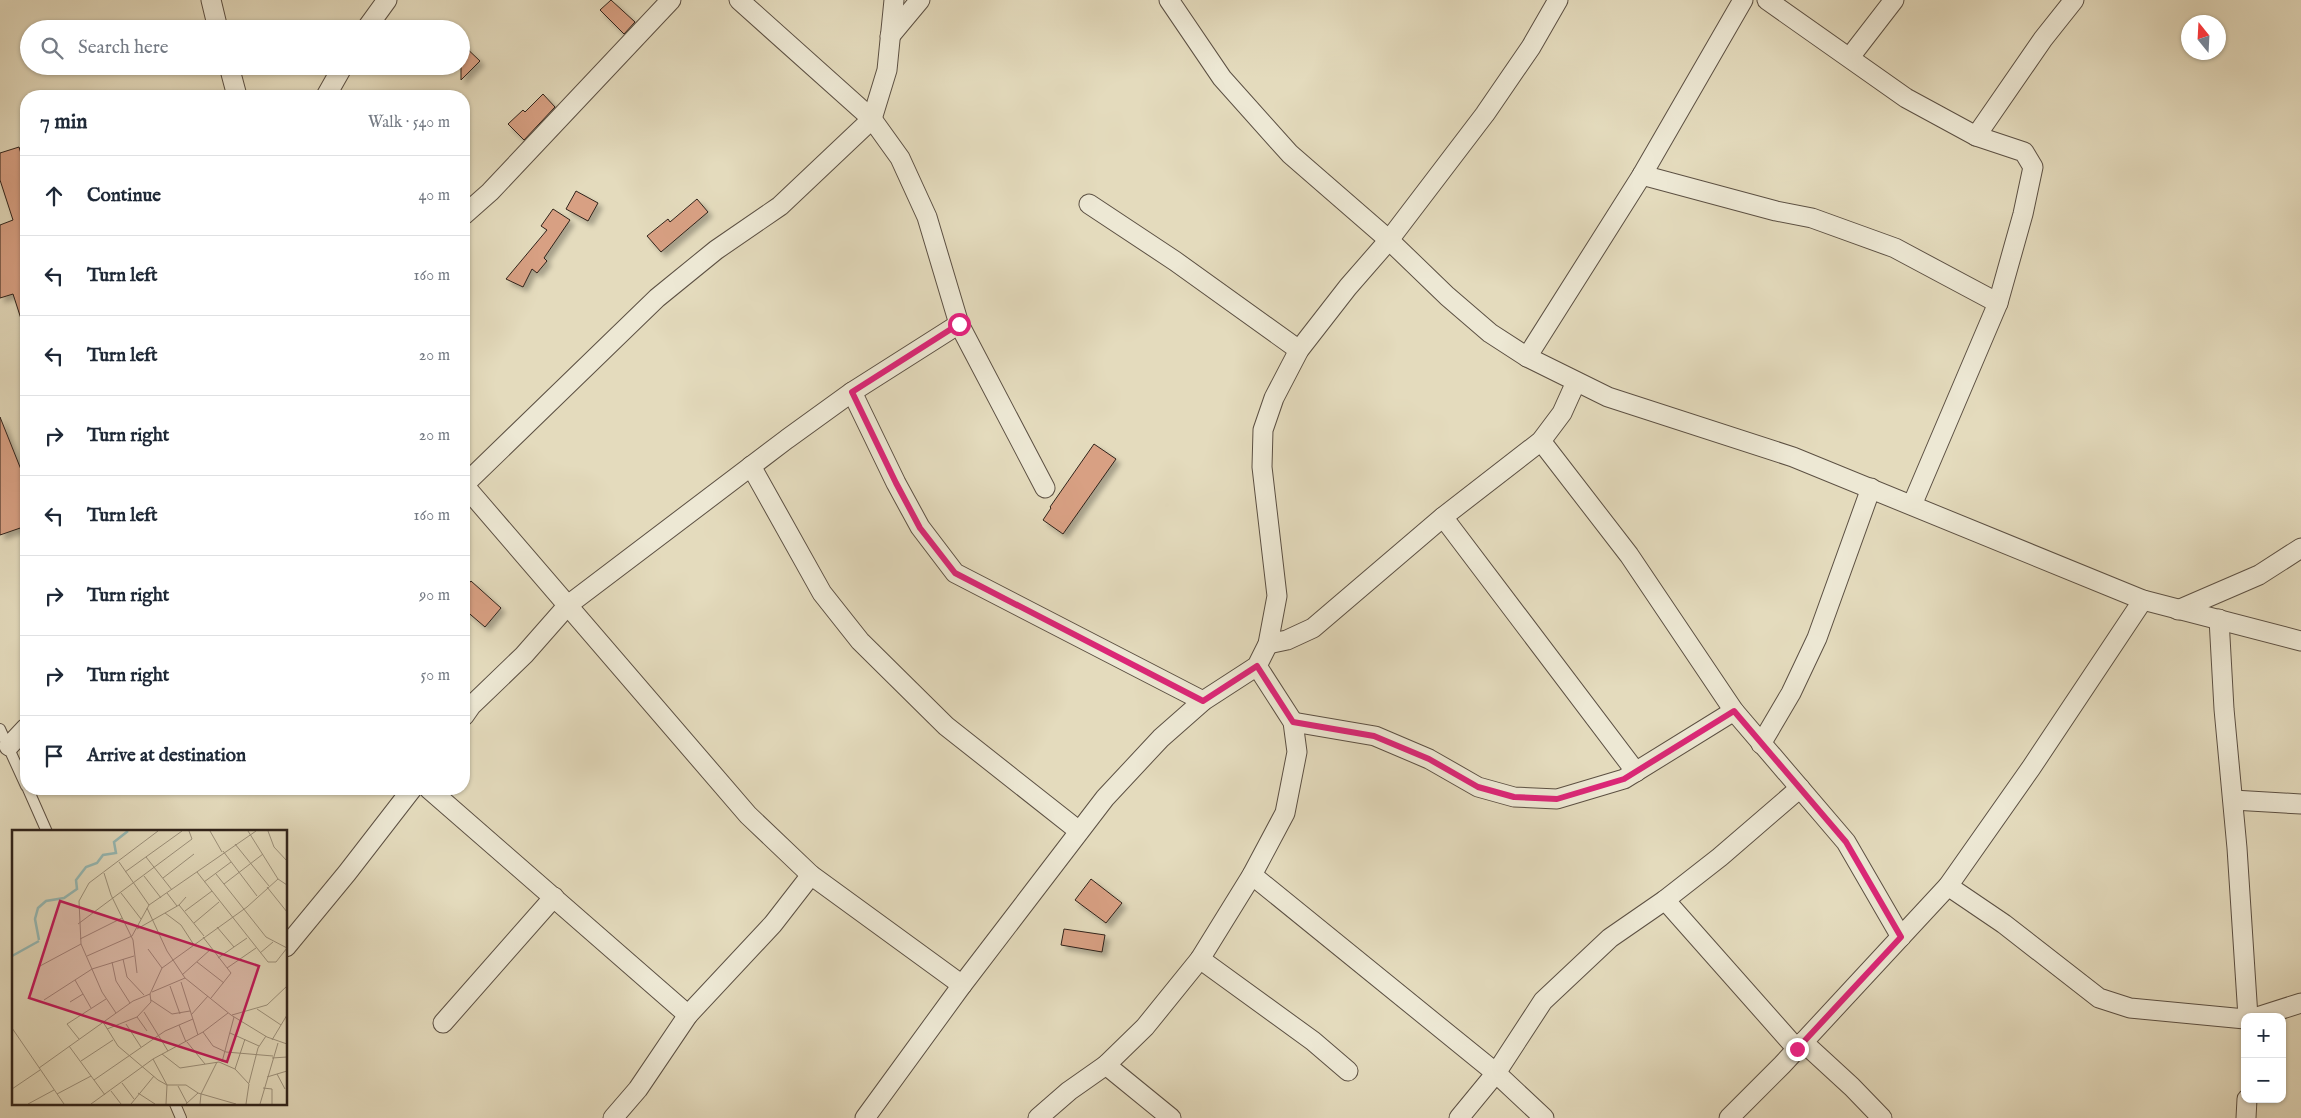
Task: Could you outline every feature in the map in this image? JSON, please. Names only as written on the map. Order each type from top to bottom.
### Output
[{"type":"street","points":[[211,0],[216,20]]},
{"type":"street","points":[[373,20],[387,0]]},
{"type":"street","points":[[470,210],[497,185],[671,0]]},
{"type":"street","points":[[739,0],[872,120],[900,158],[927,217],[959,324],[1045,488]]},
{"type":"street","points":[[470,479],[657,298],[716,250],[780,206],[872,120],[887,70],[894,0]]},
{"type":"street","points":[[890,36],[920,0]]},
{"type":"street","points":[[1170,0],[1222,78],[1290,154],[1389,240],[1447,296],[1490,333],[1527,357],[1608,397],[1793,457],[2143,600],[2301,641]]},
{"type":"street","points":[[1527,357],[1642,175],[1743,0]]},
{"type":"street","points":[[1767,0],[1906,98],[1976,136],[2024,152],[2033,167],[2023,214],[1998,303],[1912,505]]},
{"type":"street","points":[[1850,57],[1894,0]]},
{"type":"street","points":[[1976,136],[2043,39],[2074,0]]},
{"type":"street","points":[[865,1118],[962,985],[1105,798],[1161,738],[1203,701],[1257,666],[1268,644],[1276,596],[1262,467],[1263,430],[1274,398],[1299,350],[1348,287],[1389,240],[1485,114],[1531,47],[1550,3]]},
{"type":"street","points":[[231,75],[235,90]]},
{"type":"street","points":[[329,90],[338,75]]},
{"type":"street","points":[[1642,175],[1776,211],[1812,218],[1895,248],[1998,303]]},
{"type":"street","points":[[1089,204],[1175,261],[1299,350]]},
{"type":"street","points":[[470,707],[524,654],[568,605],[852,392],[959,324]]},
{"type":"street","points":[[1268,644],[1287,640],[1313,628],[1443,517],[1541,441],[1562,413],[1576,382]]},
{"type":"street","points":[[852,392],[920,528],[955,573],[1203,701]]},
{"type":"street","points":[[1541,441],[1629,555],[1734,711],[1846,842],[1901,937]]},
{"type":"street","points":[[751,466],[822,593],[860,641],[946,726],[1079,831]]},
{"type":"street","points":[[1761,744],[1791,693],[1817,638],[1871,488]]},
{"type":"street","points":[[470,492],[748,815],[811,875],[962,985]]},
{"type":"street","points":[[1443,517],[1636,772]]},
{"type":"street","points":[[2178,610],[2259,575],[2301,548]]},
{"type":"street","points":[[1729,1118],[1800,1046],[1948,886],[2032,768],[2143,600]]},
{"type":"street","points":[[2219,619],[2224,709],[2248,1013]]},
{"type":"street","points":[[1038,1118],[1069,1091],[1106,1065],[1145,1027],[1200,959],[1252,875],[1285,812],[1297,752],[1293,722],[1257,666]]},
{"type":"street","points":[[1293,722],[1374,736],[1429,759],[1478,787],[1514,797],[1557,799],[1624,779],[1734,711]]},
{"type":"street","points":[[9,746],[20,734]]},
{"type":"street","points":[[1459,1118],[1496,1073],[1543,1000],[1610,938],[1665,900],[1720,857],[1800,788]]},
{"type":"street","points":[[288,945],[407,795]]},
{"type":"street","points":[[436,795],[688,1014]]},
{"type":"street","points":[[2232,800],[2301,804]]},
{"type":"street","points":[[613,1118],[638,1089],[688,1014],[773,924],[811,875]]},
{"type":"street","points":[[1252,875],[1496,1073],[1544,1118]]},
{"type":"street","points":[[1948,886],[2004,924],[2099,998],[2130,1008],[2241,1019]]},
{"type":"street","points":[[443,1023],[554,897]]},
{"type":"street","points":[[1665,900],[1800,1046],[1852,1087],[1882,1118]]},
{"type":"street","points":[[1200,959],[1313,1041],[1348,1071]]},
{"type":"street","points":[[2270,1013],[2301,1003]]},
{"type":"street","points":[[1106,1065],[1171,1118]]},
{"type":"street","points":[[2246,1118],[2247,1103]]},
{"type":"lane","points":[[0,729],[20,771]]},
{"type":"lane","points":[[31,795],[46,830]]},
{"type":"lane","points":[[176,1106],[181,1118]]},
{"type":"building","points":[[611,0],[635,22],[624,34],[600,10]]},
{"type":"building","points":[[470,52],[480,61],[470,71]]},
{"type":"building","points":[[543,94],[555,107],[524,140],[508,124],[523,110],[525,112]]},
{"type":"building","points":[[19,147],[20,150],[20,316],[13,294],[0,298],[0,225],[13,220],[0,180],[0,153]]},
{"type":"building","points":[[576,191],[598,203],[588,221],[566,209]]},
{"type":"building","points":[[697,199],[708,212],[661,252],[647,236],[668,219],[670,222]]},
{"type":"building","points":[[553,209],[570,220],[544,258],[547,261],[537,273],[532,269],[523,287],[506,279],[547,230],[541,226]]},
{"type":"building","points":[[0,417],[20,467],[20,528],[0,535]]},
{"type":"building","points":[[1094,444],[1116,459],[1063,534],[1043,520]]},
{"type":"building","points":[[471,581],[501,608],[485,627],[470,614]]},
{"type":"building","points":[[1091,879],[1122,903],[1106,923],[1075,900]]},
{"type":"building","points":[[1064,929],[1105,935],[1102,952],[1061,945]]},
{"type":"route","points":[[959,324],[852,392],[920,528],[955,573],[1203,701],[1257,666],[1293,722],[1374,736],[1429,759],[1478,787],[1514,797],[1557,799],[1624,779],[1697,736],[1734,711],[1846,842],[1901,937],[1797,1049]]}]
